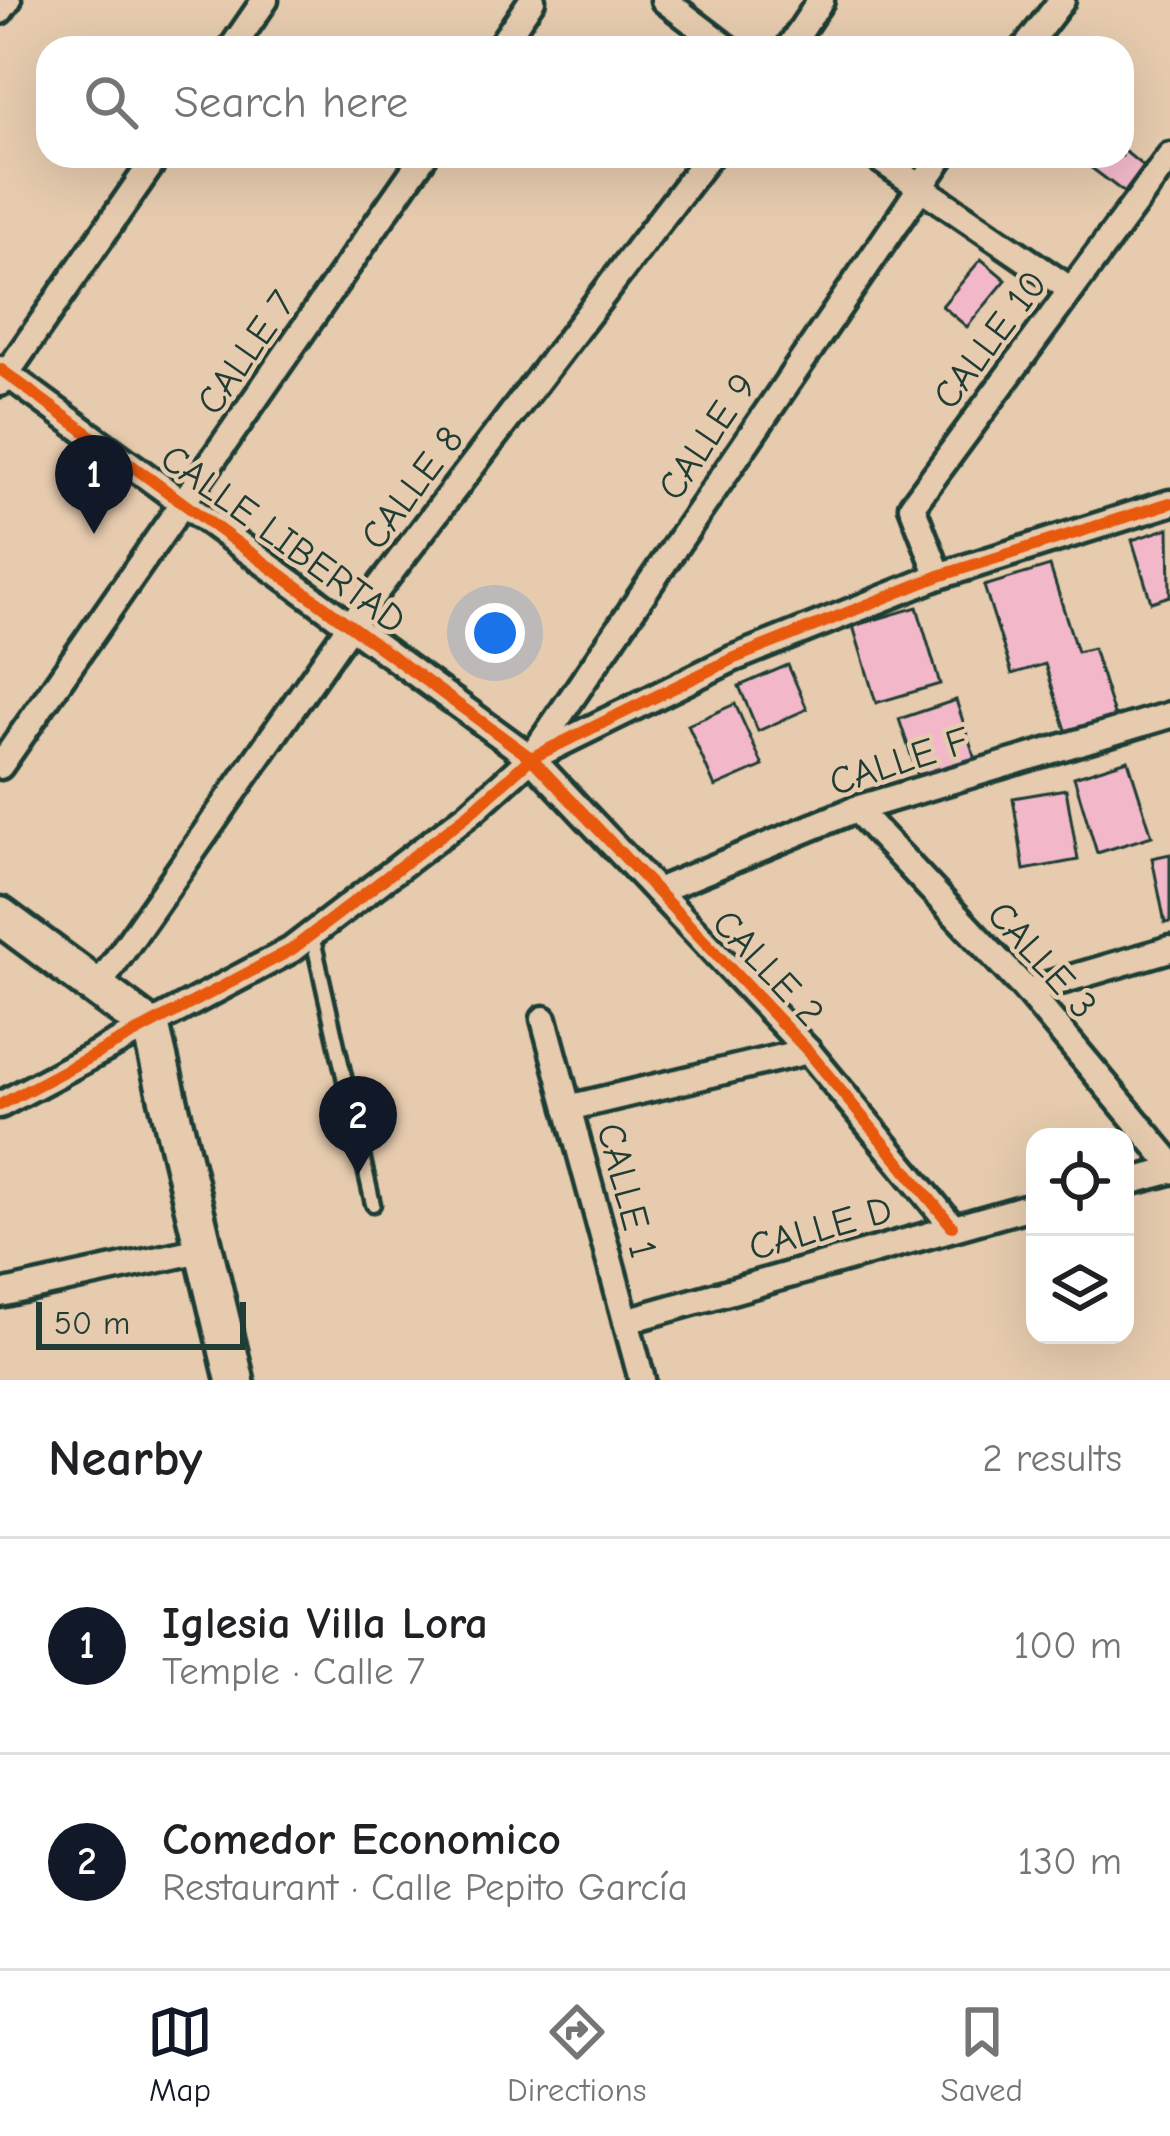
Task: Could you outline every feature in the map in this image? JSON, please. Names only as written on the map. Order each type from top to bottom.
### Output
[{"type":"street","points":[[0,11],[8,0]]},
{"type":"street","points":[[240,36],[266,0]]},
{"type":"street","points":[[507,36],[532,0]]},
{"type":"street","points":[[664,0],[711,36]]},
{"type":"street","points":[[797,36],[821,0]]},
{"type":"street","points":[[1034,36],[1062,0]]},
{"type":"street","name":"CALLE 10","points":[[938,575],[912,506],[1170,157]]},
{"type":"street","points":[[2,375],[149,168]]},
{"type":"street","name":"CALLE 7","points":[[0,766],[416,168]]},
{"type":"street","name":"CALLE 8","points":[[98,988],[351,624],[701,168]]},
{"type":"street","points":[[892,168],[1071,290]]},
{"type":"street","name":"CALLE 9","points":[[531,758],[933,168]]},
{"type":"street","name":"CALLE LIBERTAD","points":[[2,375],[185,502],[531,758]]},
{"type":"street","points":[[0,1105],[291,950],[470,813],[531,758],[732,659],[938,575],[1170,502]]},
{"type":"street","name":"CALLE F","points":[[657,891],[856,809],[1170,715]]},
{"type":"street","name":"CALLE 2","points":[[531,758],[808,1051],[952,1226]]},
{"type":"street","name":"CALLE 3","points":[[856,809],[1027,991],[1170,1162]]},
{"type":"street","points":[[0,916],[152,1028],[235,1380]]},
{"type":"street","points":[[1027,991],[1170,949]]},
{"type":"street","name":"CALLE 1","points":[[544,1019],[642,1380]]},
{"type":"street","points":[[568,1108],[808,1051]]},
{"type":"street","points":[[1134,1181],[1170,1171]]},
{"type":"street","name":"CALLE D","points":[[626,1321],[1026,1207]]},
{"type":"street","points":[[0,1294],[205,1250]]},
{"type":"lane","points":[[312,934],[373,1204]]},
{"type":"building","points":[[1134,159],[1148,170],[1130,197],[1092,168],[1134,168]]},
{"type":"building","points":[[981,259],[1006,280],[967,327],[942,306]]},
{"type":"building","points":[[1169,528],[1170,596],[1151,602],[1132,540]]},
{"type":"building","points":[[1050,566],[1077,652],[1093,648],[1115,718],[1067,733],[1045,664],[1012,674],[984,586]]},
{"type":"building","points":[[917,607],[940,684],[876,703],[853,626]]},
{"type":"building","points":[[788,665],[807,709],[758,731],[739,686]]},
{"type":"building","points":[[956,700],[975,758],[918,776],[899,719]]},
{"type":"building","points":[[735,704],[763,766],[715,787],[688,725]]},
{"type":"building","points":[[1128,760],[1152,836],[1097,853],[1074,777]]},
{"type":"building","points":[[1066,789],[1078,860],[1024,870],[1013,798]]},
{"type":"building","points":[[1170,854],[1170,922],[1165,923],[1152,858]]},
{"type":"cycle path","points":[[0,369],[531,758],[808,1051],[952,1226]]},
{"type":"cycle path","points":[[0,1105],[291,950],[470,813],[531,758],[732,659],[939,576],[1170,503]]},
{"type":"place","name":"Iglesia Villa Lora","points":[[94,534]]},
{"type":"place","name":"Comedor Economico","points":[[358,1175]]}]
